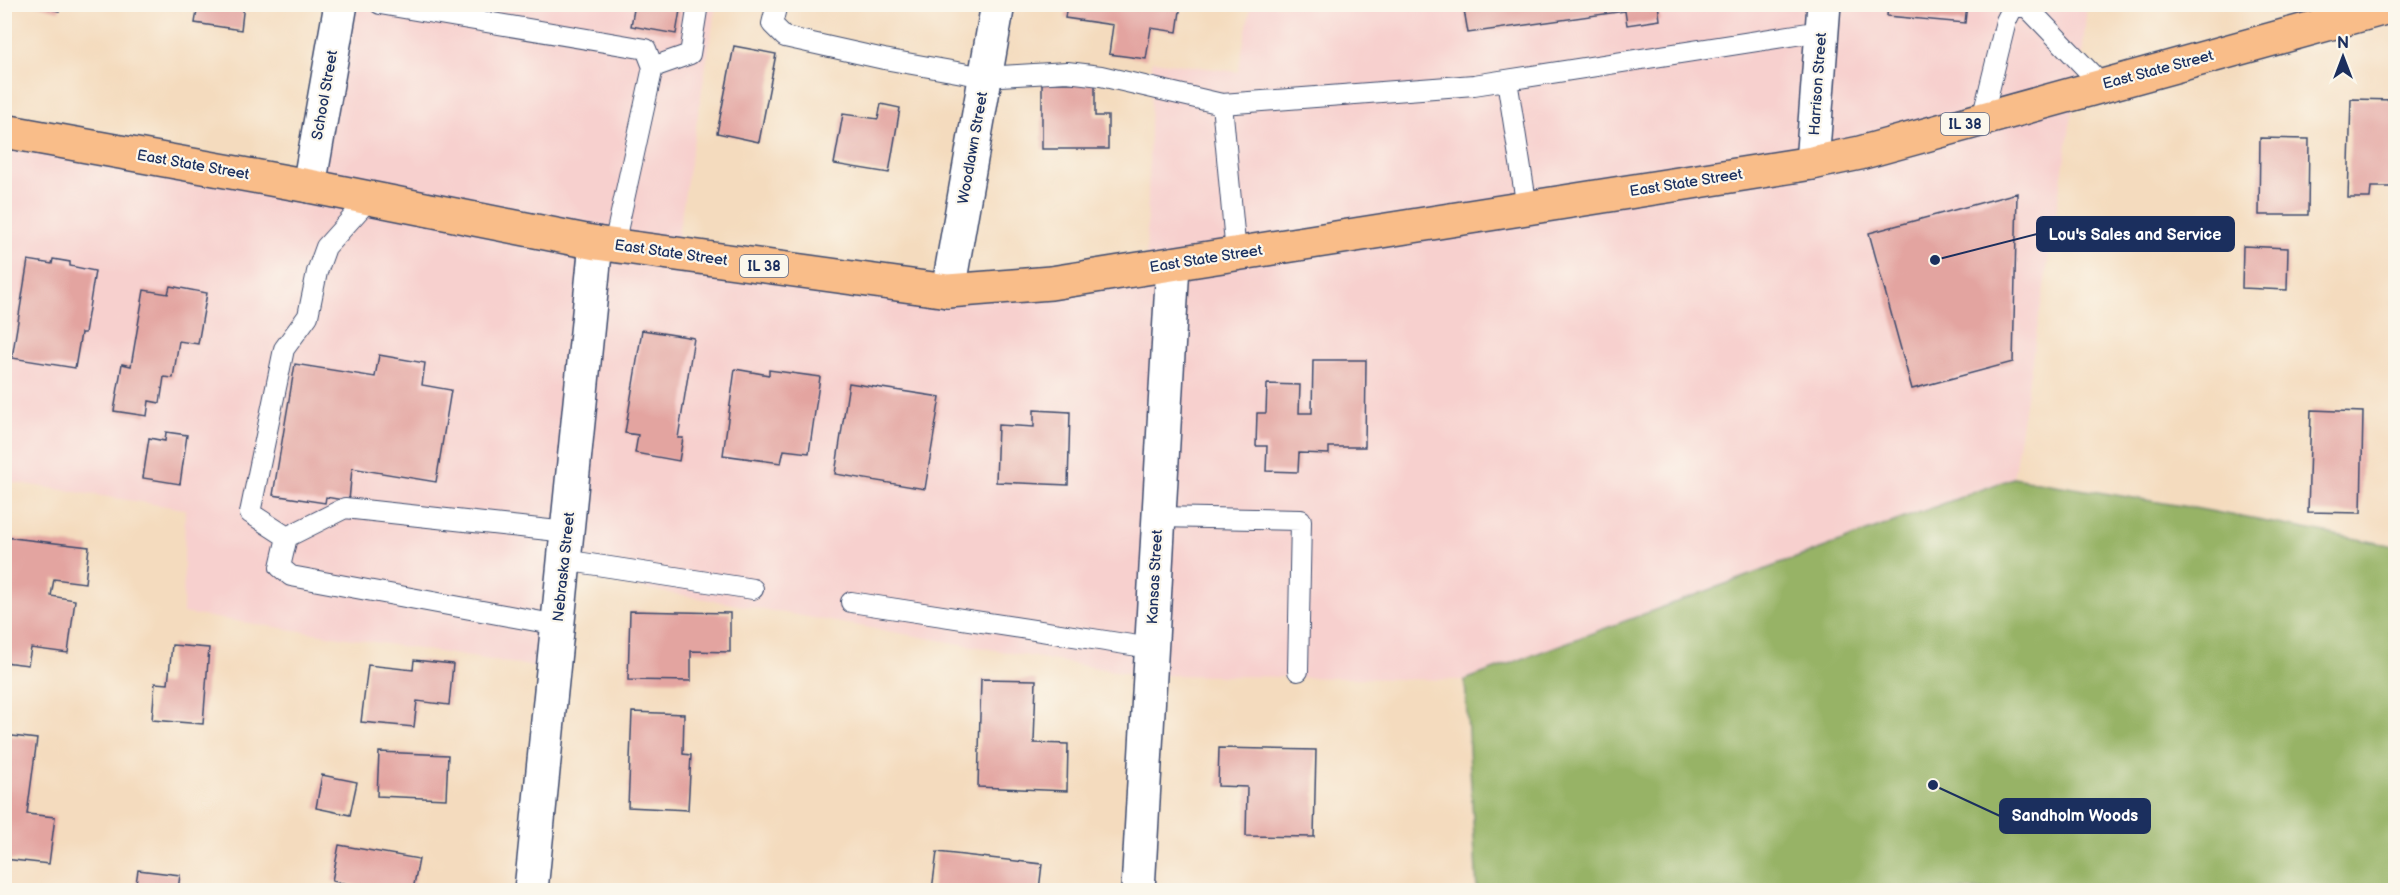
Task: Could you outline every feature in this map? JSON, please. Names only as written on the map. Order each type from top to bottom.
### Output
[{"type":"main road","name":"East State Street","points":[[4,131],[309,186],[605,244],[948,291],[1051,283],[1860,153],[2396,5]]},
{"type":"street","name":"School Street","points":[[309,186],[341,4]]},
{"type":"street","name":"Woodlawn Street","points":[[948,291],[998,4]]},
{"type":"street","name":"Harrison Street","points":[[1812,162],[1822,18]]},
{"type":"street","name":"Nebraska Street","points":[[531,891],[566,546],[605,244]]},
{"type":"street","name":"Kansas Street","points":[[1138,891],[1173,264]]},
{"type":"lane","points":[[380,4],[646,49],[653,67],[605,244]]},
{"type":"lane","points":[[653,67],[690,54],[698,4]]},
{"type":"lane","points":[[777,4],[772,24],[785,37],[884,59],[985,77],[1067,72],[1101,76],[1222,104],[1474,85],[1822,18]]},
{"type":"lane","points":[[1982,119],[2006,21],[2013,7],[2027,7],[2103,86]]},
{"type":"lane","points":[[1507,80],[1527,208]]},
{"type":"lane","points":[[1222,104],[1236,254]]},
{"type":"lane","points":[[287,537],[250,513],[284,349],[308,316],[317,272],[326,247],[370,198]]},
{"type":"lane","points":[[287,537],[345,508],[566,546],[753,589]]},
{"type":"lane","points":[[1159,517],[1301,520],[1298,671]]},
{"type":"lane","points":[[287,537],[280,567],[291,576],[558,625]]},
{"type":"lane","points":[[851,602],[1151,648]]},
{"type":"shaded area","points":[[350,5],[716,5],[676,247],[319,180]]},
{"type":"shaded area","points":[[1251,5],[1816,5],[1808,155],[1146,262],[1152,61],[1238,72]]},
{"type":"shaded area","points":[[1832,5],[2087,5],[2080,80],[1821,151]]},
{"type":"shaded area","points":[[2074,102],[2013,478],[1465,680],[1160,675],[1184,273]]},
{"type":"shaded area","points":[[4,140],[947,301],[1162,274],[1137,675],[574,576],[544,668],[183,613],[185,509],[5,481]]},
{"type":"green space","points":[[2013,478],[2194,508],[2395,546],[2395,890],[1477,890],[1465,680]]},
{"type":"building","points":[[32,4],[60,4],[59,11]]},
{"type":"building","points":[[198,4],[244,4],[241,30],[195,23]]},
{"type":"building","points":[[635,4],[681,4],[676,34],[631,26]]},
{"type":"building","points":[[1067,4],[1181,4],[1177,32],[1151,28],[1146,59],[1109,54],[1113,25],[1065,18]]},
{"type":"building","points":[[1463,4],[1658,4],[1660,20],[1627,25],[1625,11],[1468,33]]},
{"type":"building","points":[[1888,4],[1967,4],[1965,23],[1887,16]]},
{"type":"building","points":[[734,46],[776,54],[759,142],[717,133]]},
{"type":"building","points":[[1042,83],[1095,83],[1095,116],[1108,116],[1108,149],[1042,149]]},
{"type":"building","points":[[2351,99],[2396,100],[2396,187],[2371,187],[2370,198],[2348,198]]},
{"type":"building","points":[[881,104],[900,108],[889,173],[834,164],[843,114],[878,119]]},
{"type":"building","points":[[2260,138],[2309,139],[2308,215],[2259,215]]},
{"type":"building","points":[[2017,193],[2013,362],[1912,389],[1869,233]]},
{"type":"building","points":[[2243,246],[2288,248],[2287,290],[2242,288]]},
{"type":"building","points":[[53,259],[70,262],[70,266],[95,271],[85,333],[81,333],[75,368],[12,358],[28,260],[52,264]]},
{"type":"building","points":[[170,286],[207,293],[198,344],[179,341],[173,378],[164,377],[160,403],[149,401],[147,416],[114,411],[122,364],[131,366],[144,290],[168,294]]},
{"type":"building","points":[[642,330],[694,338],[678,438],[683,438],[679,461],[635,453],[638,435],[625,433]]},
{"type":"building","points":[[379,355],[425,363],[422,385],[451,390],[436,482],[352,468],[349,501],[326,497],[325,503],[273,495],[295,364],[375,377]]},
{"type":"building","points":[[1313,360],[1366,360],[1365,447],[1329,447],[1329,454],[1299,453],[1298,472],[1266,471],[1267,446],[1256,446],[1257,413],[1266,413],[1267,384],[1300,385],[1299,413],[1312,413]]},
{"type":"building","points":[[735,369],[769,375],[769,370],[820,377],[809,453],[784,450],[781,463],[723,455]]},
{"type":"building","points":[[849,383],[940,397],[925,489],[835,474]]},
{"type":"building","points":[[1034,410],[1070,412],[1068,485],[996,482],[998,425],[1034,427]]},
{"type":"building","points":[[2311,410],[2363,412],[2361,513],[2308,512]]},
{"type":"building","points":[[166,432],[187,435],[180,484],[143,478],[149,438],[165,441]]},
{"type":"building","points":[[4,537],[89,547],[85,583],[54,579],[51,596],[75,600],[68,653],[31,648],[28,665],[4,662]]},
{"type":"building","points":[[630,611],[730,613],[730,652],[691,651],[691,681],[628,680]]},
{"type":"building","points":[[172,645],[209,648],[203,724],[152,720],[155,683],[168,684]]},
{"type":"building","points":[[414,660],[453,664],[449,705],[417,701],[414,727],[361,722],[368,665],[413,670]]},
{"type":"building","points":[[981,679],[1036,680],[1034,743],[1068,744],[1067,791],[978,787]]},
{"type":"building","points":[[632,712],[684,714],[683,754],[691,755],[688,810],[628,807]]},
{"type":"building","points":[[4,735],[37,739],[27,814],[55,817],[49,864],[4,859]]},
{"type":"building","points":[[1219,748],[1316,750],[1314,837],[1246,836],[1247,787],[1218,786]]},
{"type":"building","points":[[379,752],[448,755],[446,799],[377,796]]},
{"type":"building","points":[[322,775],[357,782],[350,815],[316,808]]},
{"type":"building","points":[[339,845],[419,859],[413,890],[380,890],[332,881]]},
{"type":"building","points":[[937,852],[1042,864],[1039,890],[932,890]]},
{"type":"building","points":[[138,870],[180,875],[178,890],[135,890]]},
{"type":"place","name":"Lou's Sales and Service","points":[[1935,260]]},
{"type":"place","name":"Sandholm Woods","points":[[1933,785]]}]
